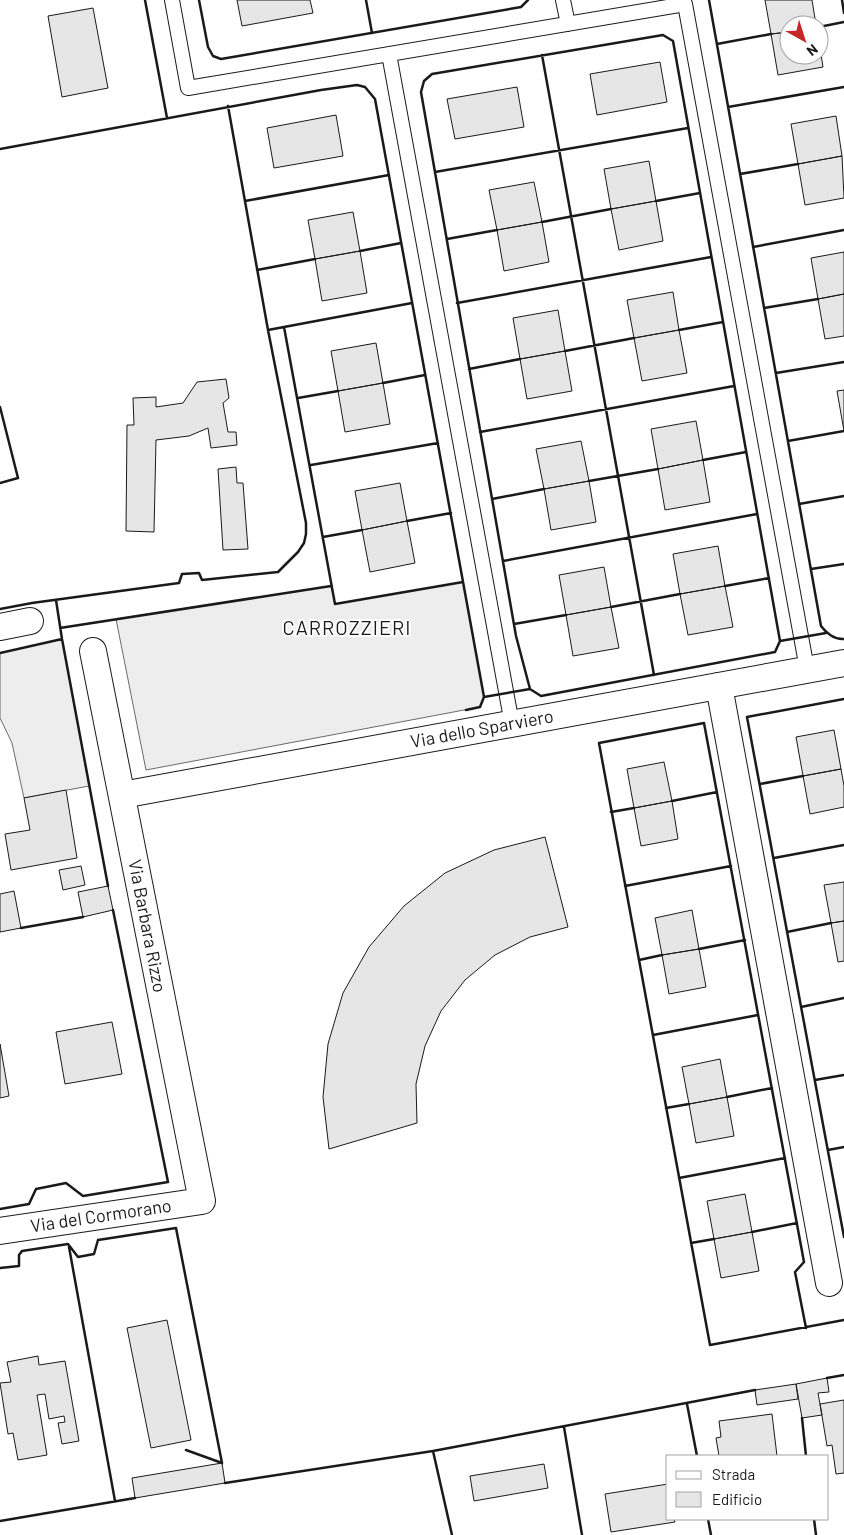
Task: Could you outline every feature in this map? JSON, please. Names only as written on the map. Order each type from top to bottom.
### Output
[{"type":"street","points":[[0,628],[30,621]]},
{"type":"street","name":"Via Barbara Rizzo","points":[[93,651],[202,1201]]},
{"type":"street","name":"Via dello Sparviero","points":[[122,795],[844,663]]},
{"type":"street","points":[[719,686],[828,1283]]},
{"type":"street","name":"Via del Cormorano","points":[[0,1231],[202,1201]]},
{"type":"lane","points":[[172,0],[188,88],[685,4],[807,669]]},
{"type":"lane","points":[[564,0],[568,24]]},
{"type":"lane","points":[[389,54],[512,724]]},
{"type":"shaded area","points":[[463,582],[484,697],[480,707],[146,770],[116,619],[331,586],[335,604]]},
{"type":"shaded area","points":[[62,639],[89,786],[24,798],[12,743],[0,718],[0,653]]},
{"type":"building","points":[[237,0],[310,0],[313,13],[242,26]]},
{"type":"building","points":[[765,0],[812,0],[814,15],[779,15],[779,33],[771,34]]},
{"type":"building","points":[[93,8],[108,88],[62,97],[48,16]]},
{"type":"building","points":[[779,33],[779,65],[823,65],[823,67],[778,75],[771,34]]},
{"type":"building","points":[[660,62],[667,102],[597,115],[590,74]]},
{"type":"building","points":[[517,87],[524,127],[455,139],[447,99]]},
{"type":"building","points":[[336,115],[343,156],[274,168],[267,128]]},
{"type":"building","points":[[836,116],[842,156],[798,164],[791,124]]},
{"type":"building","points":[[842,156],[844,198],[805,205],[798,164]]},
{"type":"building","points":[[649,161],[656,201],[611,209],[604,169]]},
{"type":"building","points":[[534,182],[542,222],[497,230],[489,190]]},
{"type":"building","points":[[656,201],[663,241],[619,250],[611,209]]},
{"type":"building","points":[[353,212],[360,251],[315,259],[308,220]]},
{"type":"building","points":[[542,222],[549,262],[504,271],[497,230]]},
{"type":"building","points":[[360,251],[367,293],[322,301],[315,259]]},
{"type":"building","points":[[844,252],[844,294],[818,299],[811,258]]},
{"type":"building","points":[[673,292],[679,330],[634,338],[627,300]]},
{"type":"building","points":[[844,294],[844,336],[825,339],[818,299]]},
{"type":"building","points":[[558,310],[565,351],[520,359],[513,318]]},
{"type":"building","points":[[679,330],[687,373],[642,381],[634,338]]},
{"type":"building","points":[[376,343],[383,383],[338,391],[331,351]]},
{"type":"building","points":[[565,351],[572,391],[527,399],[520,359]]},
{"type":"building","points":[[226,379],[229,398],[223,403],[228,432],[236,432],[237,445],[211,448],[208,428],[189,436],[156,440],[154,532],[126,531],[127,425],[134,425],[133,398],[156,397],[156,407],[183,403],[197,382]]},
{"type":"building","points":[[383,383],[390,424],[345,432],[338,391]]},
{"type":"building","points":[[844,390],[844,431],[837,391]]},
{"type":"building","points":[[696,421],[703,460],[658,469],[651,429]]},
{"type":"building","points":[[581,441],[589,481],[544,489],[536,449]]},
{"type":"building","points":[[703,460],[710,502],[665,510],[658,469]]},
{"type":"building","points":[[236,467],[237,483],[243,483],[248,549],[223,550],[218,469]]},
{"type":"building","points":[[589,481],[596,522],[551,530],[544,489]]},
{"type":"building","points":[[400,483],[407,521],[362,530],[355,491]]},
{"type":"building","points":[[407,521],[415,563],[370,572],[362,530]]},
{"type":"building","points":[[718,546],[725,586],[680,594],[673,554]]},
{"type":"building","points":[[604,567],[611,607],[566,615],[559,575]]},
{"type":"building","points":[[725,586],[733,627],[688,635],[680,594]]},
{"type":"building","points":[[611,607],[619,648],[573,656],[566,615]]},
{"type":"building","points":[[834,730],[841,769],[803,776],[796,737]]},
{"type":"building","points":[[664,762],[672,801],[634,808],[627,769]]},
{"type":"building","points":[[841,769],[844,786],[844,807],[810,814],[803,776]]},
{"type":"building","points":[[66,790],[77,858],[11,870],[5,834],[30,830],[24,798]]},
{"type":"building","points":[[672,801],[678,839],[641,846],[634,808]]},
{"type":"building","points":[[545,837],[568,927],[530,937],[495,955],[465,980],[441,1011],[425,1046],[416,1084],[417,1123],[329,1149],[323,1097],[328,1044],[343,993],[369,947],[404,906],[445,873],[494,850]]},
{"type":"building","points":[[81,866],[85,885],[63,890],[59,870]]},
{"type":"building","points":[[844,882],[844,921],[831,923],[824,885]]},
{"type":"building","points":[[108,886],[113,910],[83,917],[78,892]]},
{"type":"building","points":[[14,891],[21,928],[0,932],[0,894]]},
{"type":"building","points":[[692,910],[699,949],[662,955],[655,918]]},
{"type":"building","points":[[844,921],[844,961],[838,962],[831,923]]},
{"type":"building","points":[[699,949],[706,987],[669,994],[662,955]]},
{"type":"building","points":[[112,1022],[122,1074],[65,1084],[56,1032]]},
{"type":"building","points":[[0,1044],[9,1096],[0,1098]]},
{"type":"building","points":[[720,1059],[727,1097],[689,1104],[682,1067]]},
{"type":"building","points":[[727,1097],[734,1136],[696,1143],[689,1104]]},
{"type":"building","points":[[745,1194],[752,1232],[714,1239],[707,1201]]},
{"type":"building","points":[[752,1232],[759,1271],[721,1278],[714,1239]]},
{"type":"building","points":[[167,1320],[191,1440],[151,1448],[127,1328]]},
{"type":"building","points":[[38,1356],[39,1365],[65,1361],[79,1441],[62,1444],[58,1423],[65,1422],[64,1416],[49,1419],[45,1394],[37,1395],[47,1455],[18,1460],[13,1433],[8,1434],[0,1383],[11,1382],[7,1362]]},
{"type":"building","points":[[827,1378],[829,1392],[818,1393],[822,1415],[802,1418],[796,1384]]},
{"type":"building","points":[[796,1384],[798,1399],[757,1405],[755,1390]]},
{"type":"building","points":[[844,1400],[844,1473],[836,1474],[832,1445],[827,1446],[820,1404]]},
{"type":"building","points":[[772,1414],[777,1455],[719,1455],[716,1438],[721,1437],[719,1421]]},
{"type":"building","points":[[222,1463],[225,1483],[135,1498],[132,1478]]},
{"type":"building","points":[[544,1464],[548,1488],[474,1501],[470,1476]]},
{"type":"building","points":[[666,1484],[666,1520],[674,1520],[675,1522],[611,1532],[605,1494]]},
{"type":"wall","points":[[145,0],[167,118]]},
{"type":"wall","points":[[199,0],[208,47],[213,56],[221,59],[521,7],[528,0]]},
{"type":"wall","points":[[366,0],[372,33]]},
{"type":"wall","points":[[709,0],[821,626],[831,636],[844,639]]},
{"type":"wall","points":[[842,0],[844,13]]},
{"type":"wall","points":[[829,25],[844,22]]},
{"type":"wall","points":[[717,44],[771,34]]},
{"type":"wall","points":[[663,35],[673,41],[780,641],[775,652],[541,696],[530,689],[516,636],[421,92],[424,81],[432,74],[663,35]]},
{"type":"wall","points":[[542,55],[654,675]]},
{"type":"wall","points":[[0,149],[357,85],[365,87],[375,99],[484,697],[480,707],[466,710]]},
{"type":"wall","points":[[728,107],[844,87]]},
{"type":"wall","points":[[0,609],[179,583],[182,574],[199,573],[202,580],[278,572],[298,552],[304,543],[306,523],[268,330],[228,106]]},
{"type":"wall","points":[[435,172],[688,128]]},
{"type":"wall","points":[[740,174],[798,164]]},
{"type":"wall","points":[[245,201],[389,175]]},
{"type":"wall","points":[[656,201],[700,193]]},
{"type":"wall","points":[[542,222],[611,209]]},
{"type":"wall","points":[[447,239],[497,230]]},
{"type":"wall","points":[[753,247],[844,230]]},
{"type":"wall","points":[[360,251],[401,243]]},
{"type":"wall","points":[[457,303],[711,257]]},
{"type":"wall","points":[[257,270],[315,259]]},
{"type":"wall","points":[[764,308],[818,299]]},
{"type":"wall","points":[[268,330],[412,303]]},
{"type":"wall","points":[[679,330],[723,322]]},
{"type":"wall","points":[[284,327],[335,604],[463,582]]},
{"type":"wall","points":[[565,351],[634,338]]},
{"type":"wall","points":[[469,369],[520,359]]},
{"type":"wall","points":[[776,373],[844,362]]},
{"type":"wall","points":[[383,383],[425,375]]},
{"type":"wall","points":[[480,432],[734,386]]},
{"type":"wall","points":[[298,398],[338,391]]},
{"type":"wall","points":[[0,407],[18,478],[0,483]]},
{"type":"wall","points":[[788,441],[844,431]]},
{"type":"wall","points":[[311,465],[438,443]]},
{"type":"wall","points":[[703,460],[746,452]]},
{"type":"wall","points":[[589,481],[658,469]]},
{"type":"wall","points":[[492,499],[544,489]]},
{"type":"wall","points":[[799,504],[844,496]]},
{"type":"wall","points":[[407,521],[451,513]]},
{"type":"wall","points":[[503,561],[757,514]]},
{"type":"wall","points":[[323,537],[362,530]]},
{"type":"wall","points":[[811,569],[844,564]]},
{"type":"wall","points":[[725,586],[769,578]]},
{"type":"wall","points":[[60,628],[331,586]]},
{"type":"wall","points":[[611,607],[680,594]]},
{"type":"wall","points":[[56,600],[108,886]]},
{"type":"wall","points":[[514,624],[566,615]]},
{"type":"wall","points":[[780,641],[826,633]]},
{"type":"wall","points":[[0,653],[62,639]]},
{"type":"wall","points":[[484,697],[530,689]]},
{"type":"wall","points":[[844,699],[747,717],[844,1237]]},
{"type":"wall","points":[[806,1328],[795,1272],[804,1262],[704,723],[599,743],[710,1345],[844,1320]]},
{"type":"wall","points":[[760,784],[803,776]]},
{"type":"wall","points":[[672,801],[717,792]]},
{"type":"wall","points":[[611,812],[634,808]]},
{"type":"wall","points":[[774,858],[844,845]]},
{"type":"wall","points":[[625,886],[731,866]]},
{"type":"wall","points":[[0,1209],[29,1204],[36,1189],[66,1183],[83,1196],[168,1182],[113,910]]},
{"type":"wall","points":[[21,928],[83,917]]},
{"type":"wall","points":[[787,932],[831,923]]},
{"type":"wall","points":[[699,949],[745,940]]},
{"type":"wall","points":[[639,960],[662,955]]},
{"type":"wall","points":[[801,1007],[844,998]]},
{"type":"wall","points":[[653,1035],[758,1015]]},
{"type":"wall","points":[[815,1080],[844,1075]]},
{"type":"wall","points":[[727,1097],[772,1088]]},
{"type":"wall","points":[[666,1108],[689,1104]]},
{"type":"wall","points":[[828,1150],[844,1147]]},
{"type":"wall","points":[[679,1178],[785,1158]]},
{"type":"wall","points":[[752,1232],[797,1223]]},
{"type":"wall","points":[[0,1268],[19,1266],[19,1255],[22,1251],[68,1244],[78,1257],[94,1254],[98,1240],[176,1228],[222,1463],[186,1450]]},
{"type":"wall","points":[[691,1243],[714,1239]]},
{"type":"wall","points":[[69,1247],[115,1501]]},
{"type":"wall","points":[[827,1378],[844,1375]]},
{"type":"wall","points":[[225,1483],[433,1451],[755,1390]]},
{"type":"wall","points":[[687,1404],[697,1455]]},
{"type":"wall","points":[[802,1418],[806,1455]]},
{"type":"wall","points":[[564,1427],[582,1535]]},
{"type":"wall","points":[[433,1451],[452,1535]]},
{"type":"wall","points":[[0,1521],[135,1498]]},
{"type":"wall","points":[[708,1520],[711,1535]]},
{"type":"wall","points":[[814,1520],[816,1535]]},
{"type":"district","name":"CARROZZIERI","points":[[347,628]]}]
